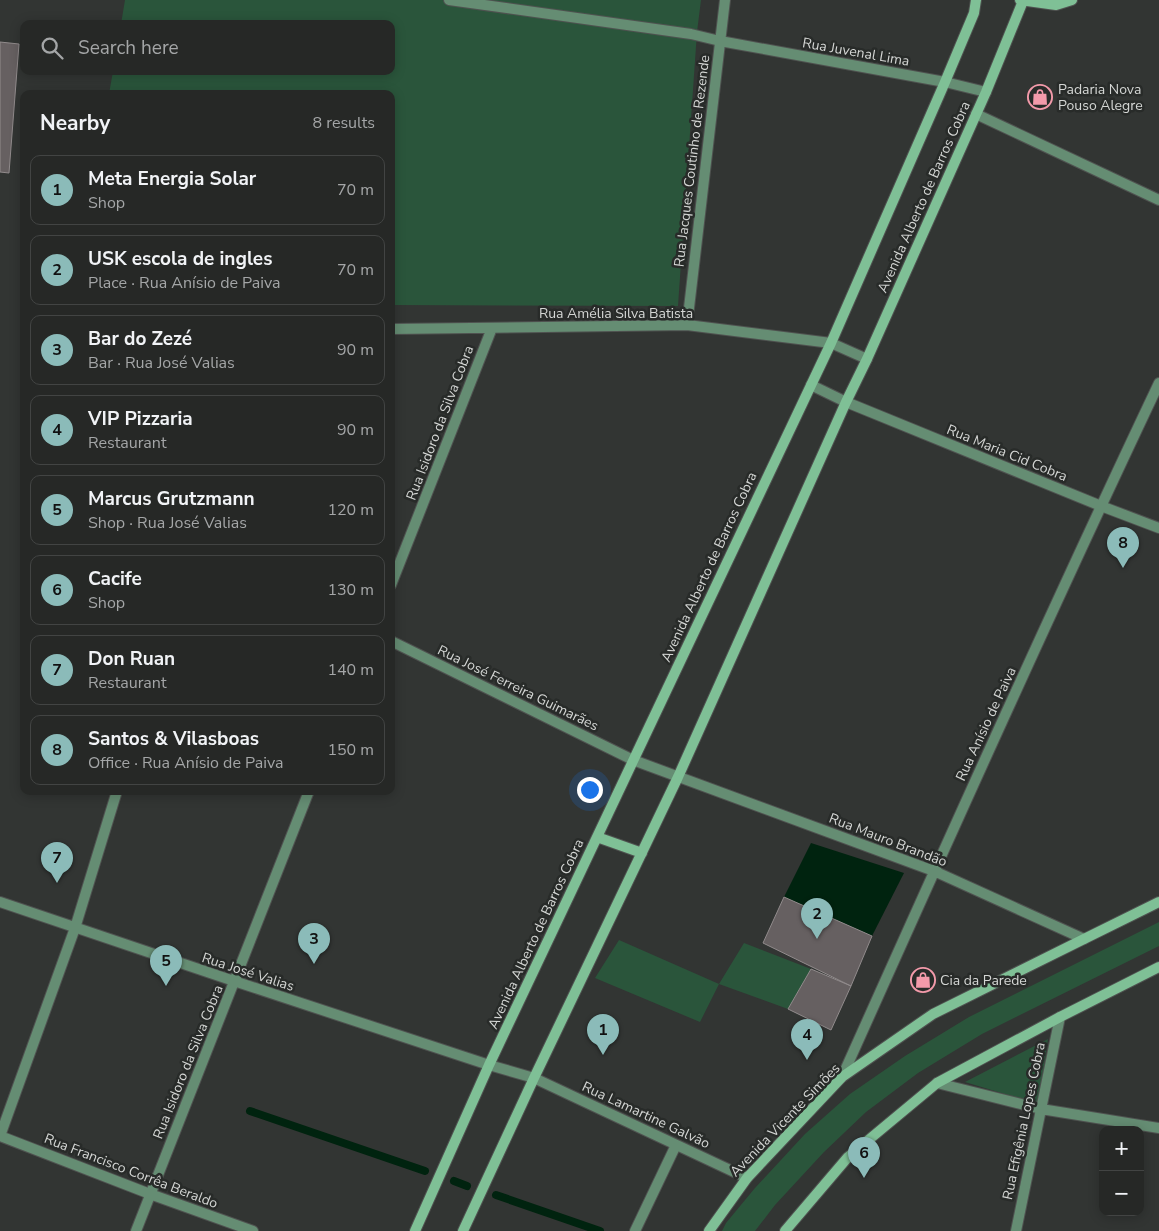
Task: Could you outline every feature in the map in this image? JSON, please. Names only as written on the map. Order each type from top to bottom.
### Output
[{"type":"street","name":"Rua Juvenal Lima","points":[[449,0],[691,34],[945,82],[986,92]]},
{"type":"street","name":"Rua Jacques Coutinho de Rezende","points":[[687,325],[725,0]]},
{"type":"street","name":"Avenida Alberto de Barros Cobra","points":[[415,1231],[489,1065],[831,343],[945,82],[974,13],[976,0]]},
{"type":"street","points":[[1021,1],[1056,5],[1072,0]]},
{"type":"street","name":"Avenida Alberto de Barros Cobra","points":[[463,1231],[678,777],[986,92],[1021,1]]},
{"type":"street","points":[[976,114],[1159,200]]},
{"type":"street","name":"Rua Amélia Silva Batista","points":[[395,329],[687,325],[831,343],[867,359]]},
{"type":"street","name":"Rua Isidoro da Silva Cobra","points":[[395,575],[492,328]]},
{"type":"street","name":"Rua Anísio de Paiva","points":[[842,1077],[934,871],[1159,383]]},
{"type":"street","points":[[811,385],[846,402]]},
{"type":"street","name":"Rua Maria Cid Cobra","points":[[846,402],[1159,528]]},
{"type":"street","name":"Rua José Ferreira Guimarães","points":[[395,643],[633,760]]},
{"type":"street","points":[[633,760],[678,777]]},
{"type":"street","name":"Rua Mauro Brandão","points":[[678,777],[934,871],[1084,938]]},
{"type":"street","points":[[0,1136],[75,928],[116,795]]},
{"type":"street","name":"Rua Isidoro da Silva Cobra","points":[[136,1231],[308,795]]},
{"type":"street","points":[[597,837],[642,853]]},
{"type":"street","name":"Rua José Valias","points":[[0,902],[489,1065]]},
{"type":"street","name":"Avenida Vicente Simões","points":[[709,1231],[747,1178],[842,1077],[933,1014],[1159,902]]},
{"type":"street","points":[[785,1231],[848,1157],[937,1083],[1060,1017],[1159,967]]},
{"type":"street","name":"Rua Efigênia Lopes Cobra","points":[[1016,1231],[1060,1017]]},
{"type":"street","points":[[489,1065],[534,1078]]},
{"type":"street","name":"Rua Lamartine Galvão","points":[[534,1078],[747,1178]]},
{"type":"street","points":[[937,1083],[1041,1109],[1159,1128]]},
{"type":"street","name":"Rua Francisco Corrêa Beraldo","points":[[0,1136],[150,1194],[254,1231]]},
{"type":"street","points":[[635,1231],[676,1144]]},
{"type":"shaded area","points":[[125,0],[701,0],[697,32],[678,306],[395,305],[395,90],[110,90],[112,75],[395,75],[395,20],[122,20]]},
{"type":"shaded area","points":[[811,843],[904,873],[872,936],[784,897]]},
{"type":"shaded area","points":[[1159,922],[1159,946],[982,1034],[918,1073],[866,1112],[824,1152],[775,1205],[755,1231],[722,1231],[726,1223],[755,1188],[805,1134],[850,1094],[905,1056],[969,1017]]},
{"type":"shaded area","points":[[619,940],[719,984],[700,1022],[595,978]]},
{"type":"shaded area","points":[[744,943],[811,969],[788,1009],[719,984]]},
{"type":"shaded area","points":[[1048,1039],[1038,1104],[965,1082]]},
{"type":"building","points":[[0,42],[19,44],[9,173],[0,172]]},
{"type":"building","points":[[784,897],[872,936],[851,986],[763,943]]},
{"type":"building","points":[[811,969],[851,986],[831,1030],[788,1009]]},
{"type":"waterway","points":[[250,1111],[425,1171]]},
{"type":"waterway","points":[[454,1181],[467,1186]]},
{"type":"waterway","points":[[496,1195],[600,1231]]},
{"type":"place","name":"Padaria Nova Pouso Alegre","points":[[1040,97]]},
{"type":"place","name":"Santos & Vilasboas","points":[[1123,568]]},
{"type":"place","name":"Don Ruan","points":[[57,883]]},
{"type":"place","name":"USK escola de ingles","points":[[817,939]]},
{"type":"place","name":"Bar do Zezé","points":[[314,964]]},
{"type":"place","name":"Cia da Parede","points":[[923,980]]},
{"type":"place","name":"Marcus Grutzmann","points":[[166,986]]},
{"type":"place","name":"Meta Energia Solar","points":[[603,1055]]},
{"type":"place","name":"VIP Pizzaria","points":[[807,1060]]},
{"type":"place","name":"Cacife","points":[[864,1178]]}]
